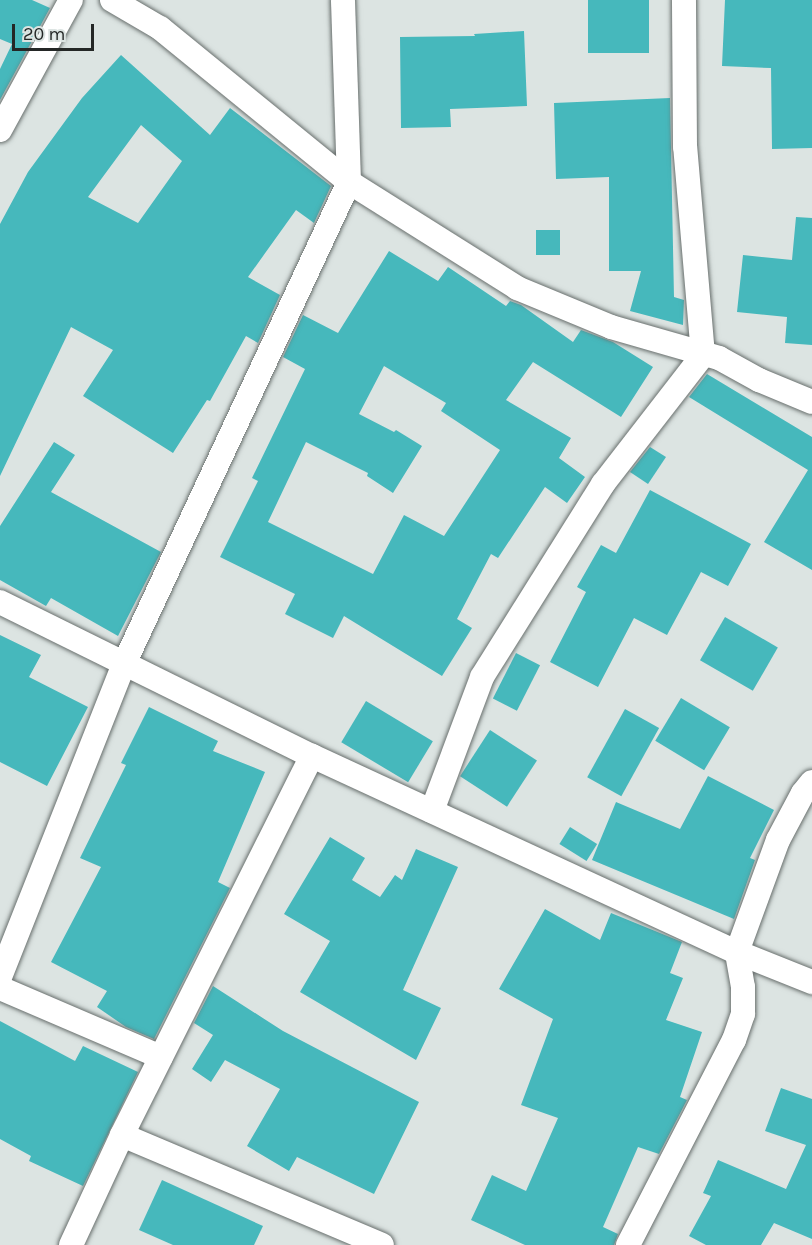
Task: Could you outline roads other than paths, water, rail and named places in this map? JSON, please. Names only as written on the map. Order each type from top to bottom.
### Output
[{"type":"street","points":[[0,130],[71,0]]},
{"type":"street","points":[[112,0],[160,28],[349,182],[517,288],[611,327],[719,358],[759,380],[812,402]]},
{"type":"street","points":[[0,977],[124,664],[349,182],[343,0]]},
{"type":"street","points":[[432,811],[482,677],[603,484],[703,355],[685,147],[684,0]]},
{"type":"street","points":[[0,602],[312,756],[737,952],[812,982]]},
{"type":"street","points":[[71,1245],[122,1135],[312,756]]},
{"type":"street","points":[[628,1245],[734,1040],[742,1014],[743,987],[737,952],[778,840],[803,793],[812,782]]},
{"type":"street","points":[[0,988],[161,1057]]},
{"type":"street","points":[[122,1135],[382,1245]]}]
